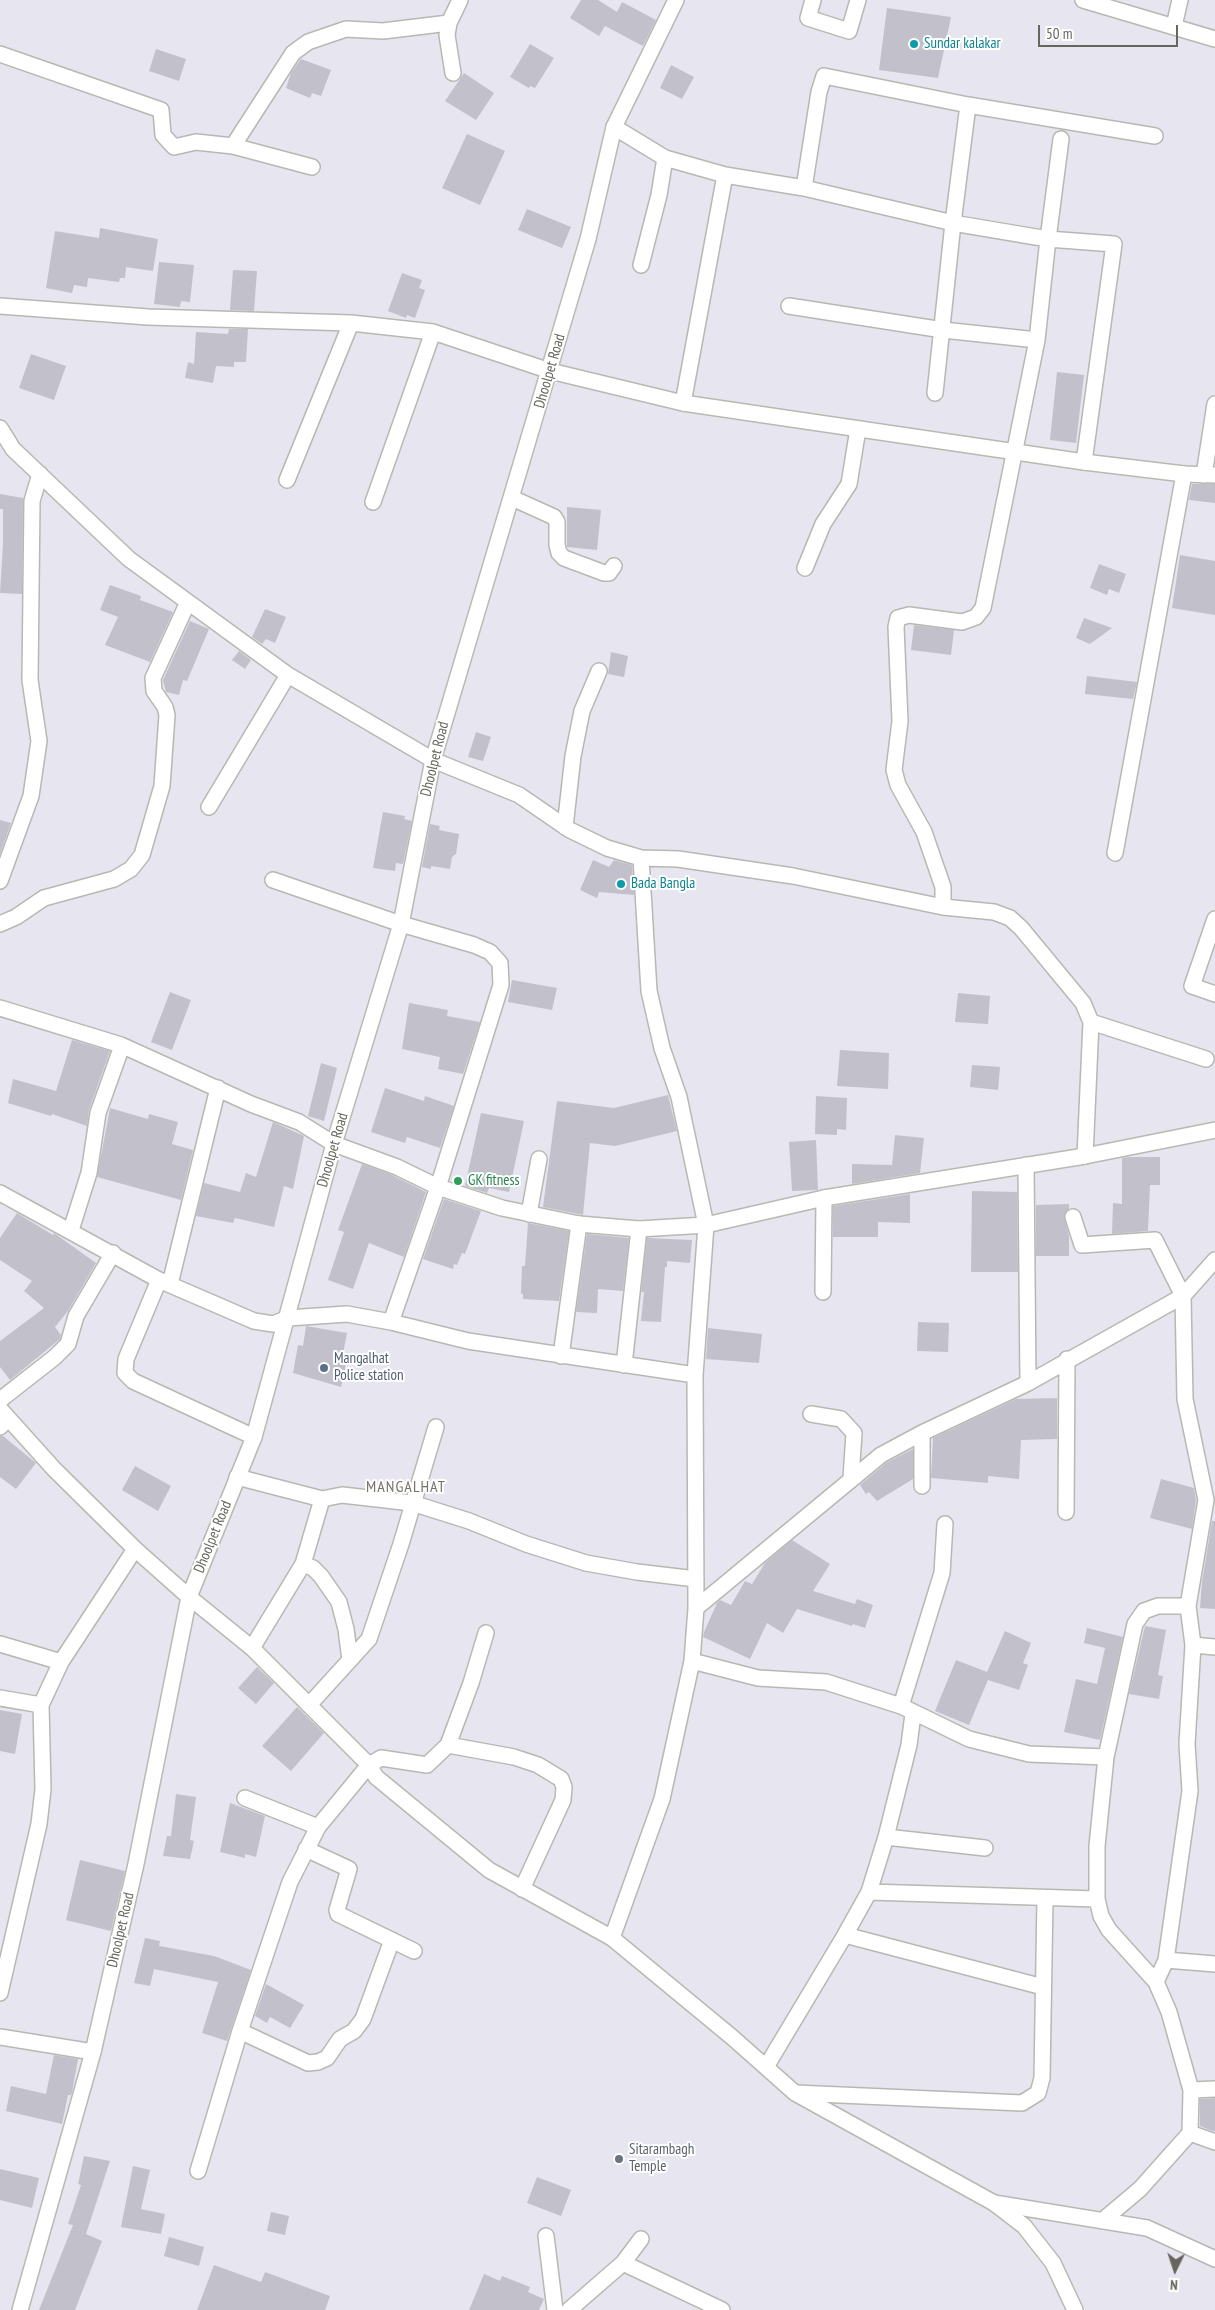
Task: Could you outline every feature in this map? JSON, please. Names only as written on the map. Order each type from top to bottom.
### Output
[{"type":"street","points":[[453,73],[447,41],[449,23],[460,0]]},
{"type":"street","name":"Dhoolpet Road","points":[[20,2310],[94,2052],[138,1854],[189,1598],[254,1437],[334,1144],[401,924],[432,760],[550,371],[588,238],[614,127],[676,0]]},
{"type":"street","points":[[813,0],[808,18],[849,31],[858,0]]},
{"type":"street","points":[[1083,0],[1215,39]]},
{"type":"street","points":[[1174,26],[1180,0]]},
{"type":"street","points":[[233,146],[293,53],[308,42],[346,29],[383,32],[449,23]]},
{"type":"street","points":[[0,54],[161,110],[163,135],[174,147],[196,142],[233,146],[312,167]]},
{"type":"street","points":[[804,188],[819,92],[824,76],[968,105],[1155,136]]},
{"type":"street","points":[[935,393],[968,105]]},
{"type":"street","points":[[614,127],[666,158],[725,175],[804,188],[953,223],[1048,239],[1114,244],[1084,462]]},
{"type":"street","points":[[943,907],[943,887],[924,832],[898,786],[894,770],[900,722],[896,628],[898,618],[908,615],[962,622],[976,617],[983,608],[1037,340],[1061,139]]},
{"type":"street","points":[[641,265],[659,195],[666,158]]},
{"type":"street","points":[[683,403],[725,175]]},
{"type":"street","points":[[789,306],[942,330],[1037,340]]},
{"type":"street","points":[[0,307],[148,317],[351,322],[433,332],[550,371],[683,403],[1084,462],[1184,474],[1209,475],[1215,404]]},
{"type":"street","points":[[287,480],[351,322]]},
{"type":"street","points":[[373,502],[433,332]]},
{"type":"street","points":[[0,428],[13,449],[129,559],[288,675],[432,760],[519,795],[565,827],[607,848],[641,858],[678,858],[793,876],[943,907],[994,912],[1010,918],[1021,928],[1083,1003],[1092,1022],[1085,1156]]},
{"type":"street","points":[[805,568],[823,524],[849,484],[858,429]]},
{"type":"street","points":[[0,881],[32,796],[39,741],[30,680],[32,501],[40,474]]},
{"type":"street","points":[[1115,853],[1184,474]]},
{"type":"street","points":[[512,498],[554,517],[557,522],[557,545],[559,553],[564,558],[604,573],[609,573],[614,566]]},
{"type":"street","points":[[0,924],[16,917],[44,898],[114,880],[131,869],[142,855],[162,786],[167,715],[165,708],[154,691],[153,678],[188,602]]},
{"type":"street","points":[[565,827],[573,756],[582,711],[599,671]]},
{"type":"street","points":[[209,807],[288,675]]},
{"type":"street","points":[[612,1938],[662,1799],[692,1661],[696,1608],[695,1375],[706,1225],[679,1097],[662,1048],[649,991],[641,858]]},
{"type":"street","points":[[274,880],[401,924],[474,946],[490,952],[500,963],[501,985],[438,1187],[391,1322]]},
{"type":"street","points":[[1215,919],[1192,986],[1215,994]]},
{"type":"street","points":[[0,1008],[122,1046],[251,1104],[299,1122],[334,1144],[397,1167],[438,1187],[502,1208],[579,1224],[639,1229],[706,1225],[824,1198],[1085,1156],[1215,1130]]},
{"type":"street","points":[[1092,1022],[1206,1059]]},
{"type":"street","points":[[70,1230],[89,1173],[98,1114],[122,1046]]},
{"type":"street","points":[[218,1088],[165,1282],[126,1359],[124,1373],[133,1381],[254,1437]]},
{"type":"street","points":[[529,1214],[539,1159]]},
{"type":"street","points":[[1026,1165],[1028,1383]]},
{"type":"street","points":[[0,1192],[165,1282],[254,1321],[273,1324],[288,1318],[347,1314],[391,1322],[468,1341],[695,1375]]},
{"type":"street","points":[[823,1292],[824,1198]]},
{"type":"street","points":[[1073,1217],[1082,1244],[1155,1240],[1183,1296],[1185,1399],[1211,1501],[1188,1606],[1193,1645],[1187,1744],[1190,1791],[1166,1960],[1156,1982]]},
{"type":"street","points":[[561,1356],[579,1224]]},
{"type":"street","points":[[624,1365],[639,1229]]},
{"type":"street","points":[[0,1400],[55,1357],[68,1344],[76,1316],[112,1253]]},
{"type":"street","points":[[696,1608],[850,1478],[882,1455],[922,1433],[1028,1383],[1067,1359],[1183,1296],[1215,1260]]},
{"type":"street","points":[[1066,1512],[1067,1359]]},
{"type":"street","points":[[811,1414],[841,1419],[854,1434],[850,1478]]},
{"type":"street","points":[[3,1419],[189,1598],[252,1648],[370,1765],[376,1778],[489,1870],[612,1938],[795,2093],[994,2203],[1024,2226],[1053,2263],[1076,2310]]},
{"type":"street","points":[[309,1705],[369,1639],[401,1544],[436,1427]]},
{"type":"street","points":[[922,1433],[922,1486]]},
{"type":"street","points":[[238,1477],[322,1499],[342,1495],[412,1503],[469,1520],[526,1544],[586,1563],[637,1572],[696,1579]]},
{"type":"street","points":[[252,1648],[303,1564],[322,1499]]},
{"type":"street","points":[[766,2067],[869,1892],[886,1837],[909,1745],[907,1710],[942,1573],[944,1524]]},
{"type":"street","points":[[0,1993],[39,1824],[43,1789],[42,1705],[61,1662],[135,1548]]},
{"type":"street","points":[[303,1564],[313,1568],[321,1576],[339,1602],[346,1629],[350,1660]]},
{"type":"street","points":[[1102,2220],[1140,2189],[1190,2133],[1191,2090],[1169,2012],[1156,1982],[1109,1930],[1101,1916],[1097,1899],[1097,1846],[1106,1757],[1135,1624],[1144,1611],[1158,1606],[1188,1606]]},
{"type":"street","points":[[198,2171],[240,2031],[290,1882],[306,1849],[318,1827],[370,1765],[381,1758],[428,1765],[448,1745],[472,1683],[486,1632]]},
{"type":"street","points":[[0,1644],[61,1662]]},
{"type":"street","points":[[1193,1645],[1215,1647]]},
{"type":"street","points":[[692,1661],[758,1678],[826,1682],[907,1710],[969,1740],[1029,1754],[1106,1757]]},
{"type":"street","points":[[0,1698],[42,1705]]},
{"type":"street","points":[[448,1745],[514,1757],[538,1765],[561,1779],[564,1787],[562,1800],[522,1888]]},
{"type":"street","points":[[245,1798],[318,1827]]},
{"type":"street","points":[[886,1837],[985,1848]]},
{"type":"street","points":[[306,1849],[349,1869],[337,1910],[338,1914],[414,1951]]},
{"type":"street","points":[[869,1892],[1044,1899],[1097,1899]]},
{"type":"street","points":[[795,2093],[1022,2102],[1038,2093],[1042,2078],[1044,1899]]},
{"type":"street","points":[[845,1935],[1043,1987]]},
{"type":"street","points":[[240,2031],[308,2062],[318,2062],[327,2058],[340,2039],[354,2031],[363,2019],[392,1940]]},
{"type":"street","points":[[1166,1960],[1215,1964]]},
{"type":"street","points":[[0,2037],[94,2052]]},
{"type":"street","points":[[1191,2090],[1215,2088]]},
{"type":"street","points":[[1190,2133],[1215,2142]]},
{"type":"street","points":[[994,2203],[1147,2228],[1215,2259]]},
{"type":"street","points":[[546,2236],[555,2310]]},
{"type":"street","points":[[569,2310],[623,2263],[641,2239]]},
{"type":"street","points":[[623,2263],[722,2310]]},
{"type":"building","points":[[581,0],[598,0],[617,12],[622,2],[656,20],[643,46],[605,26],[599,36],[570,18]]},
{"type":"building","name":"Sundar kalakar","points":[[887,8],[951,17],[938,78],[879,70]]},
{"type":"building","points":[[530,44],[554,58],[535,88],[530,86],[529,88],[510,77]]},
{"type":"building","points":[[156,49],[186,59],[179,81],[149,71]]},
{"type":"building","points":[[301,59],[331,70],[321,96],[312,93],[310,98],[286,88],[291,73]]},
{"type":"building","points":[[671,65],[694,77],[682,99],[660,88]]},
{"type":"building","points":[[464,73],[494,93],[476,120],[445,101]]},
{"type":"building","points":[[467,134],[505,151],[480,205],[442,188]]},
{"type":"building","points":[[527,209],[571,227],[562,248],[518,230]]},
{"type":"building","points":[[100,228],[158,239],[153,271],[126,267],[125,278],[120,278],[119,282],[88,278],[87,287],[74,285],[72,293],[46,288],[55,231],[99,238]]},
{"type":"building","points":[[159,262],[194,265],[190,302],[181,301],[180,307],[154,304]]},
{"type":"building","points":[[233,270],[257,271],[254,311],[230,310]]},
{"type":"building","points":[[402,273],[422,280],[419,288],[425,290],[415,318],[407,315],[406,318],[388,311]]},
{"type":"building","points":[[229,329],[248,329],[246,362],[234,362],[234,367],[216,366],[213,383],[185,378],[188,362],[194,364],[196,332],[228,334]]},
{"type":"building","points":[[31,354],[66,366],[54,400],[19,388]]},
{"type":"building","points":[[1057,372],[1084,375],[1076,443],[1050,440]]},
{"type":"building","points":[[1192,484],[1215,484],[1215,503],[1189,500]]},
{"type":"building","points":[[0,494],[23,498],[22,594],[0,593],[3,509],[0,509]]},
{"type":"building","points":[[567,507],[601,510],[597,550],[567,547]]},
{"type":"building","points":[[1180,555],[1215,561],[1215,615],[1172,608]]},
{"type":"building","points":[[1099,564],[1126,574],[1119,593],[1109,589],[1107,595],[1090,588]]},
{"type":"building","points":[[110,585],[141,596],[140,600],[173,612],[150,662],[105,645],[118,617],[100,610]]},
{"type":"building","points":[[265,609],[286,617],[275,643],[266,639],[262,644],[252,637]]},
{"type":"building","points":[[1084,618],[1112,628],[1090,644],[1076,638]]},
{"type":"building","points":[[190,621],[209,629],[187,681],[183,680],[179,695],[166,692],[163,680]]},
{"type":"building","points":[[914,625],[954,630],[951,655],[911,650]]},
{"type":"building","points":[[239,651],[251,660],[245,669],[232,660]]},
{"type":"building","points":[[611,652],[628,656],[624,677],[608,674]]},
{"type":"building","points":[[1087,676],[1137,682],[1133,699],[1085,694]]},
{"type":"building","points":[[476,732],[491,737],[483,761],[468,757]]},
{"type":"building","points":[[383,812],[405,816],[404,819],[412,821],[403,864],[396,863],[395,871],[373,868]]},
{"type":"building","points":[[0,820],[11,823],[0,854]]},
{"type":"building","points":[[430,824],[440,826],[439,830],[459,834],[456,854],[452,857],[450,869],[431,866],[431,869],[422,867]]},
{"type":"building","name":"Bada Bangla","points":[[593,860],[609,867],[614,860],[632,865],[634,895],[599,892],[597,898],[580,890]]},
{"type":"building","points":[[512,980],[557,988],[552,1010],[508,1002]]},
{"type":"building","points":[[170,992],[191,1000],[172,1050],[151,1042]]},
{"type":"building","points":[[958,993],[990,996],[988,1024],[955,1022]]},
{"type":"building","points":[[409,1003],[448,1010],[447,1016],[480,1022],[463,1074],[438,1069],[440,1057],[402,1049]]},
{"type":"building","points":[[72,1040],[110,1051],[89,1110],[87,1126],[52,1114],[51,1116],[8,1103],[13,1079],[56,1091]]},
{"type":"building","points":[[840,1050],[889,1053],[888,1089],[837,1086]]},
{"type":"building","points":[[321,1063],[337,1068],[324,1121],[308,1116]]},
{"type":"building","points":[[972,1065],[1000,1067],[998,1090],[970,1087]]},
{"type":"building","points":[[385,1088],[424,1101],[425,1096],[454,1106],[440,1148],[407,1137],[405,1143],[371,1132]]},
{"type":"building","points":[[668,1095],[677,1131],[615,1146],[590,1143],[583,1215],[543,1207],[557,1101],[614,1108]]},
{"type":"building","points":[[816,1096],[847,1098],[846,1130],[837,1129],[837,1135],[815,1134]]},
{"type":"building","points":[[110,1108],[148,1119],[149,1114],[178,1122],[172,1144],[193,1150],[181,1200],[97,1177]]},
{"type":"building","points":[[481,1113],[524,1121],[509,1192],[489,1188],[487,1193],[465,1186]]},
{"type":"building","points":[[273,1122],[304,1136],[293,1189],[284,1186],[274,1227],[235,1218],[233,1223],[196,1216],[204,1183],[240,1192],[246,1173],[256,1177]]},
{"type":"building","points":[[895,1135],[924,1138],[920,1173],[852,1184],[852,1164],[892,1165]]},
{"type":"building","points":[[816,1140],[818,1190],[792,1191],[789,1142]]},
{"type":"building","points":[[1160,1157],[1160,1185],[1150,1185],[1148,1231],[1112,1234],[1113,1203],[1122,1204],[1122,1158]]},
{"type":"building","points":[[362,1164],[390,1174],[426,1192],[404,1257],[369,1243],[353,1289],[328,1280],[344,1232],[338,1230]]},
{"type":"building","points":[[972,1191],[1017,1192],[1018,1272],[971,1272]]},
{"type":"building","points":[[910,1194],[910,1223],[878,1222],[878,1237],[833,1237],[833,1206]]},
{"type":"building","points":[[444,1199],[481,1211],[465,1254],[462,1253],[457,1265],[454,1264],[453,1269],[423,1259]]},
{"type":"building","points":[[1069,1204],[1069,1209],[1064,1216],[1069,1236],[1069,1256],[1036,1256],[1036,1205]]},
{"type":"building","points":[[17,1213],[53,1235],[54,1233],[96,1263],[68,1311],[55,1327],[61,1335],[60,1339],[10,1380],[0,1367],[0,1341],[44,1308],[24,1291],[32,1281],[0,1260],[0,1238]]},
{"type":"building","points":[[528,1223],[569,1231],[559,1301],[523,1299],[523,1294],[521,1294],[522,1266],[525,1266]]},
{"type":"building","points":[[587,1234],[629,1238],[623,1291],[598,1289],[597,1313],[576,1312]]},
{"type":"building","points":[[647,1238],[692,1240],[690,1263],[667,1261],[661,1322],[641,1321],[644,1292],[641,1292]]},
{"type":"building","points":[[918,1322],[949,1323],[948,1352],[917,1351]]},
{"type":"building","points":[[306,1326],[347,1333],[343,1354],[346,1354],[345,1371],[341,1387],[293,1373],[298,1345],[303,1346]]},
{"type":"building","points":[[708,1328],[762,1334],[759,1363],[706,1359]]},
{"type":"building","points":[[1057,1398],[1057,1439],[1021,1440],[1019,1479],[988,1476],[988,1483],[931,1478],[933,1438],[1016,1399]]},
{"type":"building","points":[[0,1436],[3,1436],[36,1463],[16,1489],[0,1477]]},
{"type":"building","points":[[913,1449],[913,1479],[877,1501],[869,1492],[866,1494],[860,1485],[886,1463]]},
{"type":"building","points":[[135,1466],[171,1486],[158,1511],[122,1490]]},
{"type":"building","points":[[1161,1479],[1194,1488],[1196,1500],[1192,1529],[1150,1518]]},
{"type":"building","points":[[1212,1521],[1215,1521],[1215,1609],[1200,1608],[1202,1582]]},
{"type":"building","points":[[792,1540],[830,1564],[813,1591],[855,1604],[857,1599],[873,1605],[865,1628],[853,1624],[852,1626],[797,1609],[783,1633],[767,1623],[750,1659],[703,1637],[717,1603],[720,1600],[731,1605],[745,1581],[752,1584],[765,1563]]},
{"type":"building","points":[[1145,1626],[1166,1630],[1158,1675],[1163,1676],[1159,1699],[1129,1694]]},
{"type":"building","points":[[1087,1628],[1123,1637],[1100,1740],[1064,1732],[1076,1679],[1097,1684],[1105,1648],[1084,1643]]},
{"type":"building","points":[[1005,1631],[1031,1643],[1023,1663],[1028,1665],[1019,1690],[988,1680],[969,1725],[935,1711],[956,1660],[987,1672]]},
{"type":"building","points":[[257,1667],[274,1683],[256,1704],[238,1688]]},
{"type":"building","points":[[297,1707],[324,1733],[291,1771],[262,1746]]},
{"type":"building","points":[[0,1710],[22,1714],[15,1754],[0,1751]]},
{"type":"building","points":[[176,1794],[196,1797],[190,1840],[194,1841],[190,1859],[163,1856],[167,1836],[171,1836]]},
{"type":"building","points":[[230,1803],[265,1816],[256,1857],[245,1854],[245,1858],[220,1852]]},
{"type":"building","points":[[80,1860],[125,1871],[111,1931],[66,1920]]},
{"type":"building","points":[[145,1938],[160,1941],[159,1946],[214,1956],[251,1970],[227,2041],[202,2033],[218,1982],[154,1969],[150,1986],[134,1983]]},
{"type":"building","points":[[266,1984],[304,2005],[290,2028],[270,2017],[267,2023],[255,2016]]},
{"type":"building","points":[[54,2055],[78,2059],[72,2092],[71,2095],[68,2095],[62,2124],[6,2111],[11,2086],[46,2094]]},
{"type":"building","points":[[1215,2098],[1215,2131],[1212,2131],[1200,2126],[1200,2099]]},
{"type":"building","points":[[84,2156],[110,2161],[86,2234],[102,2241],[75,2310],[39,2310],[73,2225],[68,2224],[81,2185],[78,2184]]},
{"type":"building","points":[[133,2166],[150,2170],[141,2209],[165,2214],[161,2234],[121,2227]]},
{"type":"building","points":[[0,2169],[39,2178],[32,2208],[0,2200]]},
{"type":"building","points":[[537,2177],[571,2190],[561,2216],[527,2203]]},
{"type":"building","points":[[271,2212],[289,2216],[285,2235],[267,2231]]},
{"type":"building","points":[[169,2237],[204,2247],[199,2266],[164,2256]]},
{"type":"building","points":[[214,2265],[261,2282],[265,2272],[330,2296],[325,2310],[197,2310]]},
{"type":"building","points":[[484,2274],[500,2281],[502,2276],[530,2287],[528,2292],[544,2299],[539,2310],[469,2310]]},
{"type":"place","name":"Sundar kalakar","points":[[914,44]]},
{"type":"place","name":"Bada Bangla","points":[[621,884]]},
{"type":"place","name":"GK fitness","points":[[458,1181]]},
{"type":"place","name":"Mangalhat Police station","points":[[324,1368]]},
{"type":"place","name":"Sitarambagh Temple","points":[[619,2159]]},
{"type":"district","name":"MANGALHAT","points":[[406,1487]]}]
